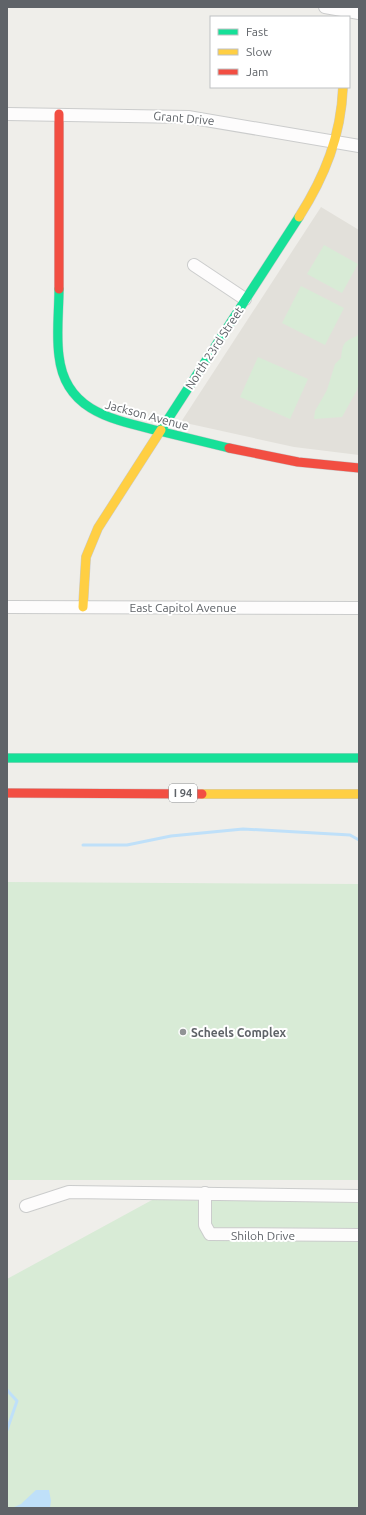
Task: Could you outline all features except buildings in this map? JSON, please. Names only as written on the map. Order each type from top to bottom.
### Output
[{"type":"main road","name":"North 23rd Street","points":[[83,607],[84,567],[93,537],[315,191],[329,161],[335,142],[340,120],[343,88]]},
{"type":"main road","name":"Jackson Avenue","points":[[60,114],[59,356],[62,369],[72,392],[87,408],[107,418],[276,458],[322,465],[359,468]]},
{"type":"main road","points":[[7,758],[359,758]]},
{"type":"main road","name":"I 94","points":[[7,793],[359,794]]},
{"type":"street","points":[[325,7],[344,12],[359,13]]},
{"type":"street","name":"Grant Drive","points":[[7,114],[188,117],[359,146]]},
{"type":"street","points":[[194,265],[246,300]]},
{"type":"street","name":"East Capitol Avenue","points":[[7,607],[359,608]]},
{"type":"street","points":[[26,1206],[69,1192],[359,1196]]},
{"type":"street","name":"Shiloh Drive","points":[[205,1193],[205,1225],[210,1234],[359,1235]]},
{"type":"shaded area","points":[[321,207],[359,230],[359,455],[294,447],[181,422]]},
{"type":"green space","points":[[324,245],[358,264],[342,293],[307,274]]},
{"type":"green space","points":[[301,286],[344,308],[325,345],[282,323]]},
{"type":"green space","points":[[359,332],[359,383],[357,390],[342,417],[314,419],[315,411],[327,390],[335,364],[341,358],[344,344],[357,336]]},
{"type":"green space","points":[[258,357],[308,379],[290,419],[240,397]]},
{"type":"green space","name":"Scheels Complex","points":[[7,882],[359,884],[359,1180],[7,1180]]},
{"type":"green space","points":[[152,1200],[359,1202],[359,1508],[7,1508],[7,1279]]},
{"type":"water","points":[[36,1490],[49,1490],[51,1501],[50,1508],[12,1508],[21,1504]]},
{"type":"waterway","points":[[83,845],[127,845],[171,836],[243,829],[350,835],[359,840]]},
{"type":"waterway","points":[[7,1390],[17,1401],[7,1430]]},
{"type":"traffic: fast","points":[[161,430],[299,217]]},
{"type":"traffic: fast","points":[[59,289],[59,356],[63,374],[70,389],[80,400],[92,409],[106,416],[138,426],[229,448]]},
{"type":"traffic: fast","points":[[7,758],[359,758]]},
{"type":"traffic: slow","points":[[299,217],[317,186],[330,155],[339,122],[343,88]]},
{"type":"traffic: slow","points":[[83,607],[86,557],[98,528],[161,430]]},
{"type":"traffic: slow","points":[[202,794],[359,794]]},
{"type":"traffic: jam","points":[[59,114],[59,289]]},
{"type":"traffic: jam","points":[[229,448],[298,462],[359,468]]},
{"type":"traffic: jam","points":[[7,793],[202,794]]},
{"type":"place","name":"Scheels Complex","points":[[183,1032]]}]
